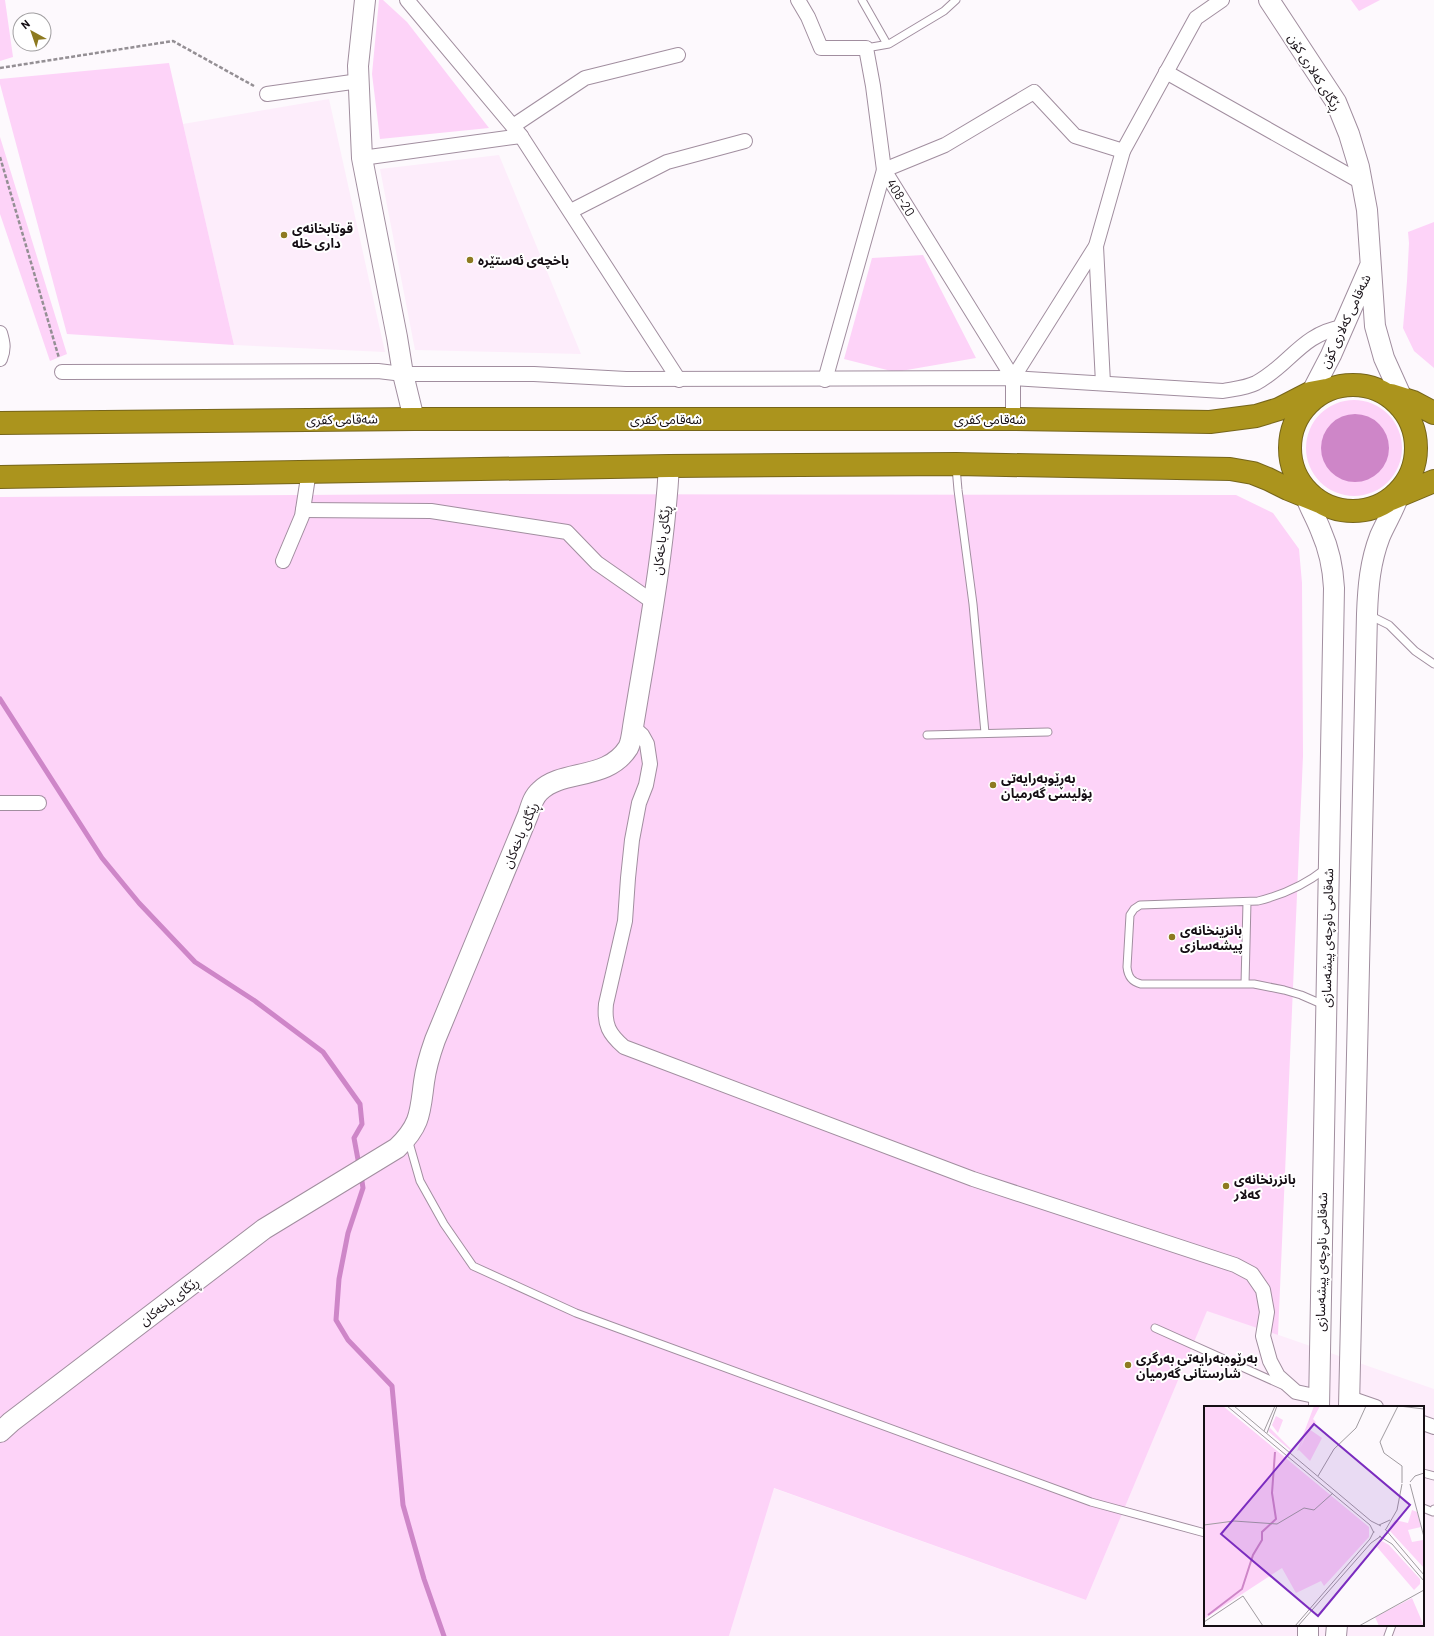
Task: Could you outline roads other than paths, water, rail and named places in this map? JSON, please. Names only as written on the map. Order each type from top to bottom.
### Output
[{"type":"highway","points":[[1309,495],[1294,471],[1290,455],[1290,438],[1295,422],[1313,397],[1341,386],[1357,384],[1373,388],[1399,402],[1434,413]]},
{"type":"highway","name":"شەقامی کفری","points":[[0,423],[414,418],[1014,419],[1210,422],[1256,416],[1313,397]]},
{"type":"highway","points":[[1394,496],[1411,471],[1416,452],[1414,433],[1399,402]]},
{"type":"highway","points":[[0,477],[669,466],[956,464],[1230,469],[1258,475],[1309,495],[1332,507],[1345,511],[1358,511],[1371,508],[1394,496],[1434,481]]},
{"type":"main road","points":[[365,0],[359,49],[362,158],[403,374],[414,418]]},
{"type":"main road","name":"ڕێگای کەلاری کۆن","points":[[1269,0],[1336,102],[1349,134],[1367,210],[1370,241],[1370,266]]},
{"type":"main road","name":"شەقامی کەلاری کۆن","points":[[1313,397],[1370,266]]},
{"type":"main road","name":"شەقامی کەلاری کۆن","points":[[1370,266],[1373,308],[1378,337],[1399,402]]},
{"type":"main road","name":"ڕێگای باخەکان","points":[[0,1432],[11,1422],[264,1229],[402,1143],[415,1125],[421,1112],[427,1068],[435,1040],[528,815],[532,802],[540,790],[552,782],[603,768],[619,759],[629,747],[653,602],[668,490],[669,466]]},
{"type":"main road","name":"شەقامی ناوچەی پیشەسازی","points":[[1309,495],[1327,545],[1334,588],[1319,1402]]},
{"type":"main road","points":[[1319,1402],[1350,1402],[1367,614],[1369,576],[1374,554],[1394,496]]},
{"type":"main road","points":[[1336,1636],[1337,1626]]},
{"type":"street","points":[[407,0],[517,131],[571,211],[679,380]]},
{"type":"street","points":[[798,0],[808,17],[821,48],[866,48]]},
{"type":"street","points":[[1014,419],[1013,378],[1096,246],[1123,151],[1196,18],[1222,0]]},
{"type":"street","name":"408-20","points":[[866,48],[873,86],[884,170],[1013,378]]},
{"type":"street","points":[[362,158],[517,131],[585,78],[678,55]]},
{"type":"street","points":[[1166,72],[1361,182]]},
{"type":"street","points":[[267,94],[359,81]]},
{"type":"street","points":[[825,380],[884,170],[945,145],[1034,92],[1075,136],[1123,151]]},
{"type":"street","points":[[571,211],[667,162],[745,141]]},
{"type":"street","points":[[1096,246],[1103,383]]},
{"type":"street","points":[[62,372],[378,371],[403,374],[534,374],[679,380],[1013,378],[1223,391],[1255,384],[1276,370],[1288,358],[1316,336],[1332,329],[1343,327]]},
{"type":"street","points":[[0,333],[3,342],[3,352],[0,359]]},
{"type":"street","points":[[283,561],[302,516],[309,471]]},
{"type":"street","points":[[303,510],[431,511],[567,532],[597,563],[653,602]]},
{"type":"street","points":[[633,727],[642,735],[647,744],[650,764],[646,785],[639,803],[632,840],[626,921],[606,1004],[605,1017],[607,1027],[616,1040],[624,1047],[973,1179],[1235,1265],[1252,1274],[1263,1290],[1267,1312],[1263,1336],[1270,1361],[1278,1376],[1296,1392],[1319,1402]]},
{"type":"street","points":[[0,803],[40,803]]},
{"type":"street","points":[[1350,1402],[1371,1406]]},
{"type":"street","points":[[1424,1423],[1434,1427]]},
{"type":"lane","points":[[862,0],[887,44]]},
{"type":"lane","points":[[866,48],[889,44],[944,11],[956,0]]},
{"type":"lane","points":[[956,464],[973,604],[985,733]]},
{"type":"lane","points":[[1367,614],[1389,625],[1415,651],[1434,664]]},
{"type":"lane","points":[[927,735],[1048,732]]},
{"type":"lane","points":[[1326,1006],[1301,995],[1254,984],[1135,983],[1130,979],[1127,968],[1130,915],[1134,909],[1140,905],[1258,901],[1283,893],[1315,877],[1329,867]]},
{"type":"lane","points":[[1245,984],[1247,902]]},
{"type":"lane","points":[[402,1143],[420,1181],[444,1224],[473,1266],[576,1313],[1091,1502],[1204,1533]]},
{"type":"lane","points":[[1155,1328],[1296,1392]]},
{"type":"lane","points":[[1424,1473],[1434,1476]]},
{"type":"lane","points":[[1424,1508],[1433,1512],[1434,1509]]},
{"type":"lane","points":[[1388,1636],[1392,1626]]},
{"type":"waterway","points":[[0,699],[102,858],[139,903],[195,962],[255,1001],[323,1052],[360,1104],[362,1124],[354,1138],[359,1165]]},
{"type":"waterway","points":[[361,1175],[363,1188],[348,1233],[339,1279],[336,1320],[348,1340],[392,1386],[403,1505],[424,1579],[444,1636]]},
{"type":"place","name":"قوتابخانەی داری خلە","points":[[284,235]]},
{"type":"place","name":"باخچەی ئەستێرە","points":[[470,260]]},
{"type":"place","name":"بەڕێوبەرایەتی پۆلیسی گەرمیان","points":[[993,785]]},
{"type":"place","name":"بانزینخانەی پیشەسازی","points":[[1172,937]]},
{"type":"place","name":"بانزرنخانەی کەلار","points":[[1226,1186]]},
{"type":"place","name":"بەرێوەبەرایەتی بەرگری شارستانی گەرمیان","points":[[1128,1365]]}]
